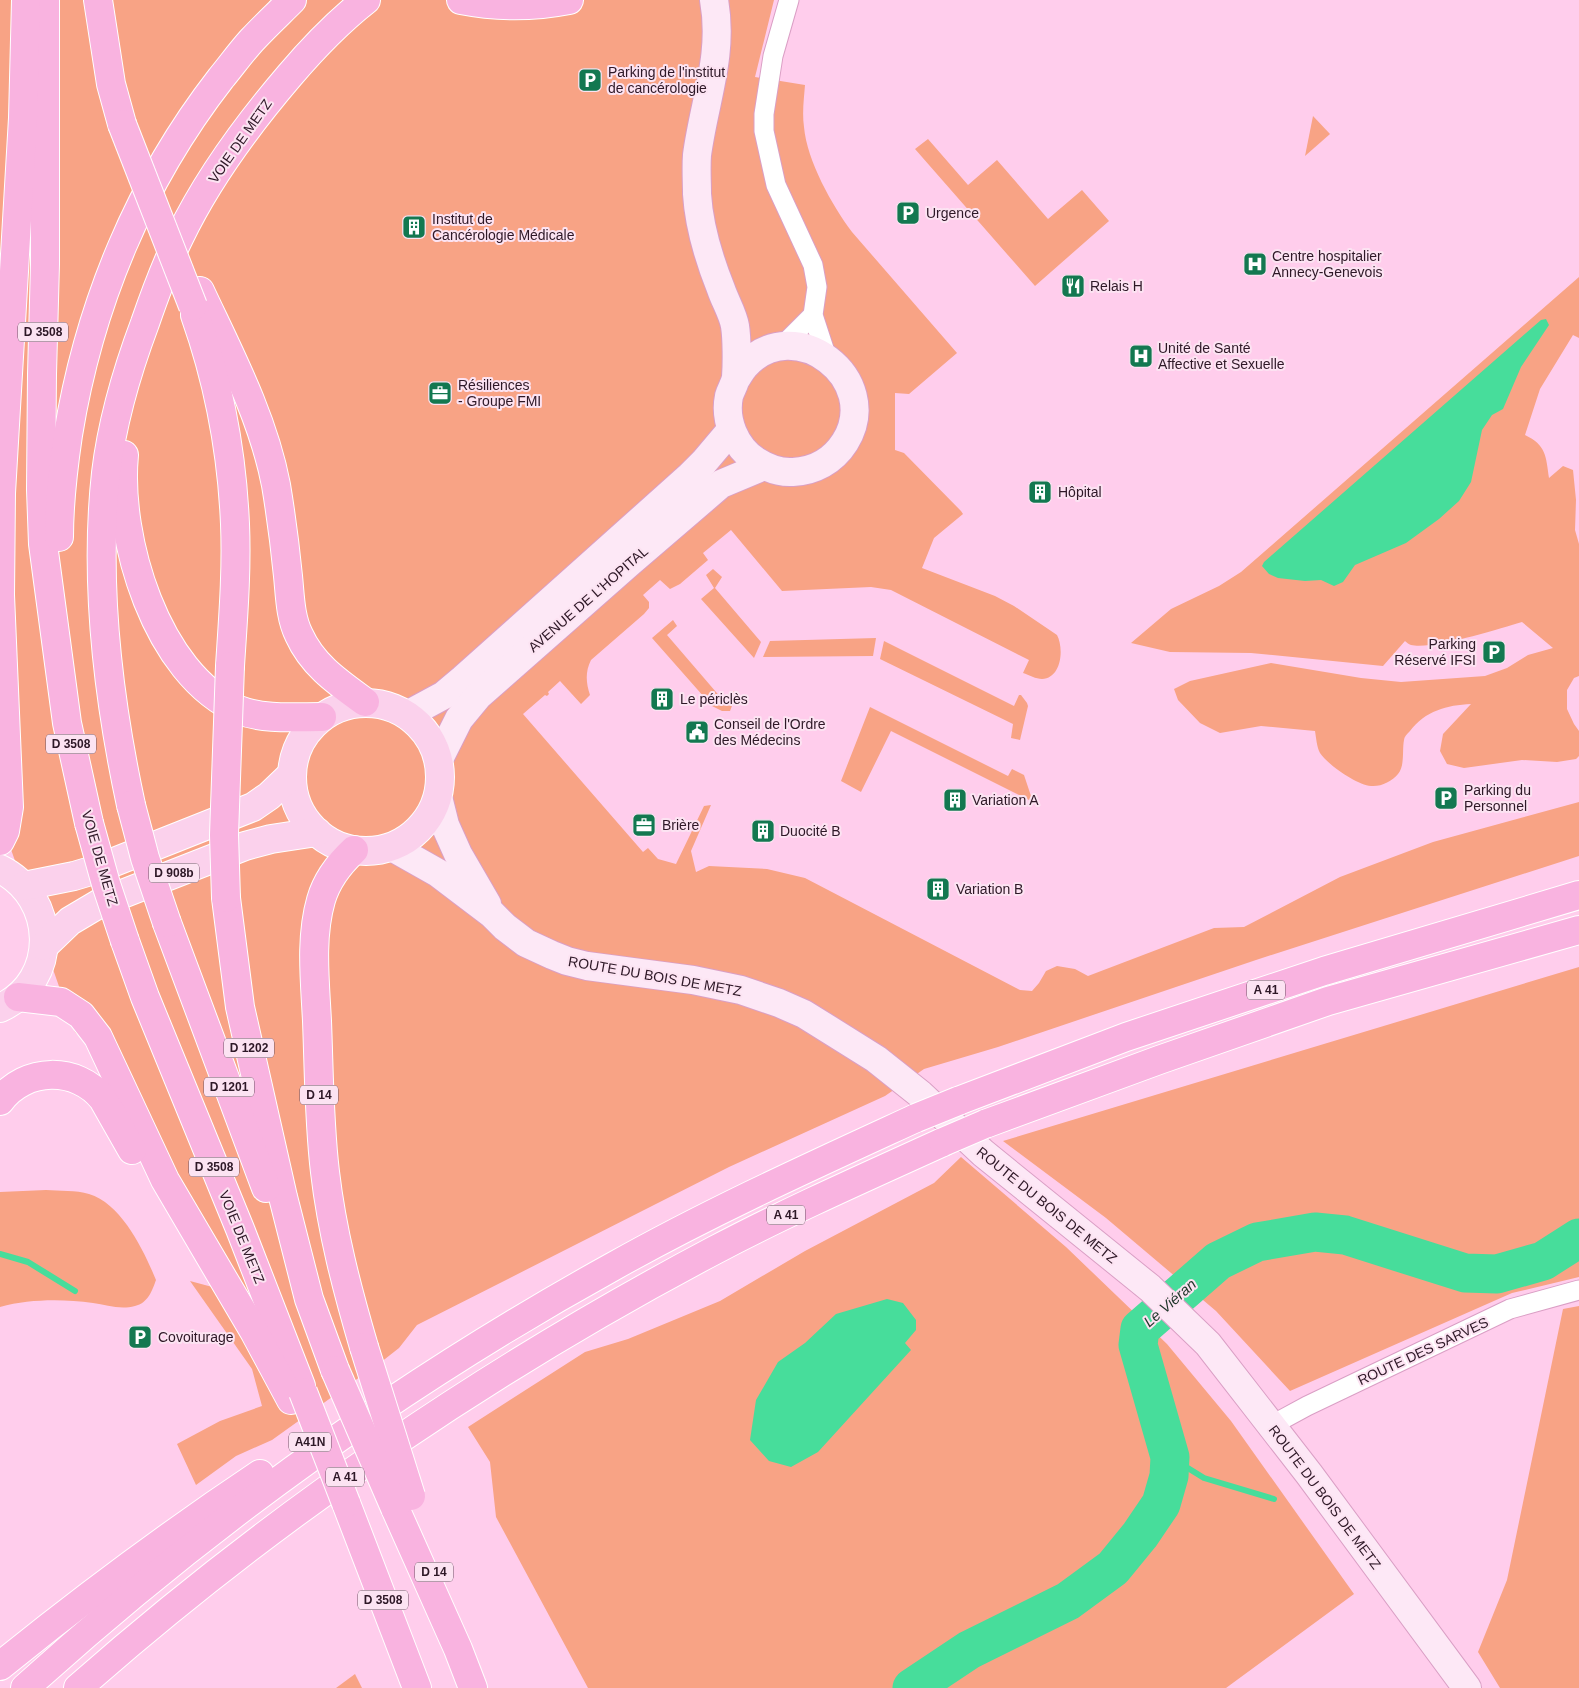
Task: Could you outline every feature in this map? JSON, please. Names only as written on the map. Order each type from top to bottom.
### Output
[{"type":"highway","points":[[0,841],[5,832],[9,807],[0,597],[1,493],[23,118],[26,0]]},
{"type":"highway","points":[[23,118],[40,0]]},
{"type":"highway","name":"D 3508","points":[[45,0],[45,264],[41,490],[44,544],[59,664]]},
{"type":"highway","points":[[98,0],[112,84],[122,124],[135,162],[196,299],[246,392],[264,443],[275,484],[291,608],[298,634],[322,670],[365,702]]},
{"type":"highway","points":[[59,664],[59,531],[64,464],[73,405],[86,348],[105,288],[130,228],[158,170],[198,109],[251,41],[292,0]]},
{"type":"highway","name":"VOIE DE METZ","points":[[150,308],[180,235],[241,135],[312,49],[366,0]]},
{"type":"highway","points":[[461,0],[479,4],[520,6],[569,0]]},
{"type":"highway","name":"D 1202","points":[[196,299],[223,416],[235,525],[224,835],[226,898],[235,973],[246,1033],[282,1197],[309,1299]]},
{"type":"highway","points":[[150,308],[130,401],[124,459],[124,484],[128,532],[134,560],[150,608],[180,660],[193,676],[226,704],[260,716],[322,717]]},
{"type":"highway","name":"D 1201","points":[[150,308],[128,371],[113,432],[106,474],[102,531],[103,596],[111,690],[125,774],[145,858],[309,1299]]},
{"type":"highway","name":"VOIE DE METZ","points":[[59,664],[66,722],[89,823],[106,884],[125,941],[145,997],[240,1229],[297,1396],[346,1503],[412,1677]]},
{"type":"highway","name":"D 14","points":[[354,850],[341,862],[330,878],[321,898],[317,918],[315,961],[320,1121],[325,1174],[339,1252],[403,1502],[473,1688]]},
{"type":"highway","name":"A 41","points":[[25,1688],[140,1588],[326,1446],[474,1347],[612,1266],[681,1230],[772,1184],[916,1118],[1126,1037],[1314,974],[1579,895]]},
{"type":"highway","name":"A 41","points":[[78,1688],[218,1571],[302,1507],[427,1420],[517,1362],[716,1250],[825,1195],[985,1124],[1158,1060],[1328,1001],[1579,930]]},
{"type":"highway","points":[[9,1002],[61,1002],[76,1011],[92,1028],[108,1057],[165,1180],[256,1332],[297,1396]]},
{"type":"highway","points":[[0,1100],[19,1082],[43,1074],[71,1077],[90,1086],[103,1099],[155,1190],[232,1292]]},
{"type":"highway","points":[[309,1299],[334,1370],[403,1502]]},
{"type":"highway","name":"A41N","points":[[0,1666],[76,1604],[221,1500],[284,1458],[416,1377],[474,1347]]},
{"type":"main road","points":[[365,702],[380,704],[394,708],[407,715],[427,734],[438,759],[441,778],[438,797],[431,813],[421,827],[408,839],[392,847],[373,851],[354,850],[335,844],[317,832],[308,823],[296,800],[292,774],[295,757],[301,742],[310,728],[322,717],[335,709],[350,704],[365,702]]},
{"type":"main road","name":"D 908b","points":[[24,886],[94,870],[242,812],[269,796],[292,774]]},
{"type":"main road","name":"D 908b","points":[[44,946],[70,921],[102,902],[238,848],[271,839],[317,832]]},
{"type":"main road","points":[[0,869],[15,878],[30,892],[38,909],[43,927],[44,946],[36,974],[28,986],[9,1002]]},
{"type":"street","points":[[714,0],[717,16],[718,50],[698,152],[697,197],[711,263],[735,325],[736,379]]},
{"type":"street","points":[[789,0],[773,56],[764,114],[764,131],[776,185],[813,265],[817,287],[813,315],[827,358]]},
{"type":"street","points":[[777,348],[813,315]]},
{"type":"street","points":[[735,325],[777,348]]},
{"type":"street","points":[[777,348],[805,348],[827,358],[841,371],[852,393],[854,407],[853,422],[844,443],[831,458],[811,469],[789,472],[778,471],[764,466],[750,457],[739,445],[732,430],[728,413],[729,395],[736,379],[745,366],[758,355],[777,348]]},
{"type":"street","name":"AVENUE DE L'HOPITAL","points":[[407,715],[444,695],[463,679],[690,476],[732,430]]},
{"type":"street","name":"AVENUE DE L'HOPITAL","points":[[438,759],[459,719],[478,696],[629,562],[721,484],[764,466]]},
{"type":"street","name":"ROUTE DU BOIS DE METZ","points":[[438,797],[445,825],[458,854],[492,914]]},
{"type":"street","name":"ROUTE DU BOIS DE METZ","points":[[392,847],[438,873],[492,914],[504,927],[526,943],[567,961],[613,970],[693,980],[741,990],[779,1003],[804,1014],[876,1060],[920,1094],[983,1153],[1150,1288],[1208,1344],[1272,1425],[1467,1688]]},
{"type":"street","name":"ROUTE DES SARVES","points":[[1272,1425],[1307,1406],[1510,1309],[1579,1290]]},
{"type":"shaded area","points":[[0,0],[774,0],[755,77],[805,85],[803,116],[806,140],[815,168],[836,209],[852,232],[957,353],[909,394],[895,393],[895,450],[904,453],[963,514],[934,538],[922,568],[995,596],[1014,606],[1057,635],[1061,654],[1060,661],[1054,674],[1049,677],[1040,679],[1023,673],[1029,660],[891,590],[871,587],[782,591],[731,530],[703,553],[708,560],[680,584],[670,589],[660,580],[643,595],[649,602],[649,608],[591,660],[587,678],[590,695],[581,704],[560,681],[548,692],[547,696],[545,695],[523,714],[643,852],[648,848],[658,859],[676,864],[704,806],[711,805],[691,851],[696,872],[709,866],[767,869],[805,878],[1020,990],[1032,991],[1046,971],[1057,966],[1075,969],[1088,976],[1214,928],[1244,927],[1340,877],[1433,842],[1579,802],[1579,856],[1256,960],[998,1047],[924,1069],[885,1096],[729,1167],[417,1325],[399,1348],[385,1359],[272,1440],[236,1456],[196,1485],[177,1444],[220,1421],[262,1406],[252,1369],[190,1281],[231,1292],[88,1045],[75,1032],[0,818]]},
{"type":"shaded area","points":[[1313,116],[1330,134],[1305,156]]},
{"type":"shaded area","points":[[928,139],[968,185],[997,160],[1048,219],[1082,190],[1109,221],[1035,286],[915,149]]},
{"type":"shaded area","points":[[1579,277],[1579,338],[1573,335],[1540,389],[1525,435],[1537,443],[1544,452],[1549,478],[1563,466],[1573,470],[1576,500],[1575,530],[1579,544],[1579,676],[1574,678],[1567,690],[1567,709],[1579,731],[1579,756],[1576,759],[1557,762],[1522,760],[1464,768],[1447,764],[1440,751],[1443,734],[1471,704],[1453,706],[1437,710],[1422,718],[1405,738],[1402,762],[1398,774],[1386,783],[1379,786],[1371,786],[1351,778],[1324,758],[1318,748],[1315,731],[1261,726],[1220,733],[1200,723],[1178,700],[1174,689],[1190,681],[1271,663],[1361,678],[1401,682],[1485,676],[1507,668],[1528,655],[1553,648],[1522,622],[1449,642],[1421,646],[1411,645],[1405,641],[1383,666],[1251,653],[1170,652],[1131,643],[1171,609],[1219,586],[1241,572]]},
{"type":"shaded area","points":[[1546,319],[1549,325],[1521,367],[1503,409],[1492,415],[1482,430],[1471,482],[1459,501],[1439,519],[1406,543],[1355,565],[1343,582],[1334,586],[1321,580],[1305,581],[1278,578],[1269,574],[1262,566],[1264,562],[1541,320]]},
{"type":"shaded area","points":[[713,569],[722,577],[715,588],[761,642],[754,658],[701,599],[714,588],[706,575]]},
{"type":"shaded area","points":[[673,620],[677,626],[667,635],[722,699],[734,691],[735,698],[730,711],[722,711],[712,706],[652,638]]},
{"type":"shaded area","points":[[876,638],[873,656],[763,657],[770,641]]},
{"type":"shaded area","points":[[884,641],[1014,706],[1019,695],[1021,695],[1028,706],[1020,740],[1011,738],[1013,724],[880,659]]},
{"type":"shaded area","points":[[870,707],[1008,776],[1012,769],[1024,775],[1033,802],[891,731],[861,792],[841,781]]},
{"type":"shaded area","points":[[1579,967],[1579,1277],[1512,1293],[1290,1391],[1216,1311],[1106,1218],[1003,1141]]},
{"type":"shaded area","points":[[961,1157],[1066,1247],[1167,1344],[1231,1421],[1354,1594],[1226,1688],[588,1688],[496,1517],[490,1462],[468,1427],[585,1352],[628,1339],[720,1301],[805,1251],[934,1183]]},
{"type":"shaded area","points":[[73,1191],[89,1194],[101,1199],[122,1218],[138,1243],[156,1280],[151,1292],[143,1302],[124,1308],[93,1303],[46,1300],[0,1307],[0,1192]]},
{"type":"shaded area","points":[[887,1299],[903,1303],[916,1320],[916,1330],[905,1343],[911,1350],[818,1452],[791,1467],[769,1461],[750,1440],[756,1400],[778,1362],[805,1343],[836,1314]]},
{"type":"shaded area","points":[[1579,1306],[1579,1688],[1500,1688],[1478,1652],[1507,1580],[1563,1309]]},
{"type":"shaded area","points":[[355,1674],[362,1688],[336,1688]]},
{"type":"waterway","name":"Le Viéran","points":[[912,1688],[969,1650],[1068,1601],[1113,1568],[1140,1535],[1161,1504],[1169,1476],[1170,1457],[1138,1345],[1140,1329],[1218,1261],[1257,1242],[1315,1232],[1345,1235],[1465,1273],[1497,1274],[1543,1261],[1579,1238]]},
{"type":"waterway","points":[[0,1254],[28,1262],[75,1291]]},
{"type":"waterway","points":[[1170,1457],[1204,1478],[1274,1499]]},
{"type":"place","name":"Parking de l'institut de cancérologie","points":[[590,80]]},
{"type":"place","name":"Urgence","points":[[908,213]]},
{"type":"place","name":"Institut de Cancérologie Médicale","points":[[414,227]]},
{"type":"place","name":"Centre hospitalier Annecy-Genevois","points":[[1255,264]]},
{"type":"place","name":"Relais H","points":[[1073,286]]},
{"type":"place","name":"Unité de Santé Affective et Sexuelle","points":[[1141,356]]},
{"type":"place","name":"Résiliences - Groupe FMI","points":[[440,393]]},
{"type":"place","name":"Hôpital","points":[[1040,492]]},
{"type":"place","name":"Parking Réservé IFSI","points":[[1494,652]]},
{"type":"place","name":"Le périclès","points":[[662,699]]},
{"type":"place","name":"Conseil de l'Ordre des Médecins","points":[[697,732]]},
{"type":"place","name":"Parking du Personnel","points":[[1446,798]]},
{"type":"place","name":"Variation A","points":[[955,800]]},
{"type":"place","name":"Brière","points":[[644,825]]},
{"type":"place","name":"Duocité B","points":[[763,831]]},
{"type":"place","name":"Variation B","points":[[938,889]]},
{"type":"place","name":"Covoiturage","points":[[140,1337]]}]
